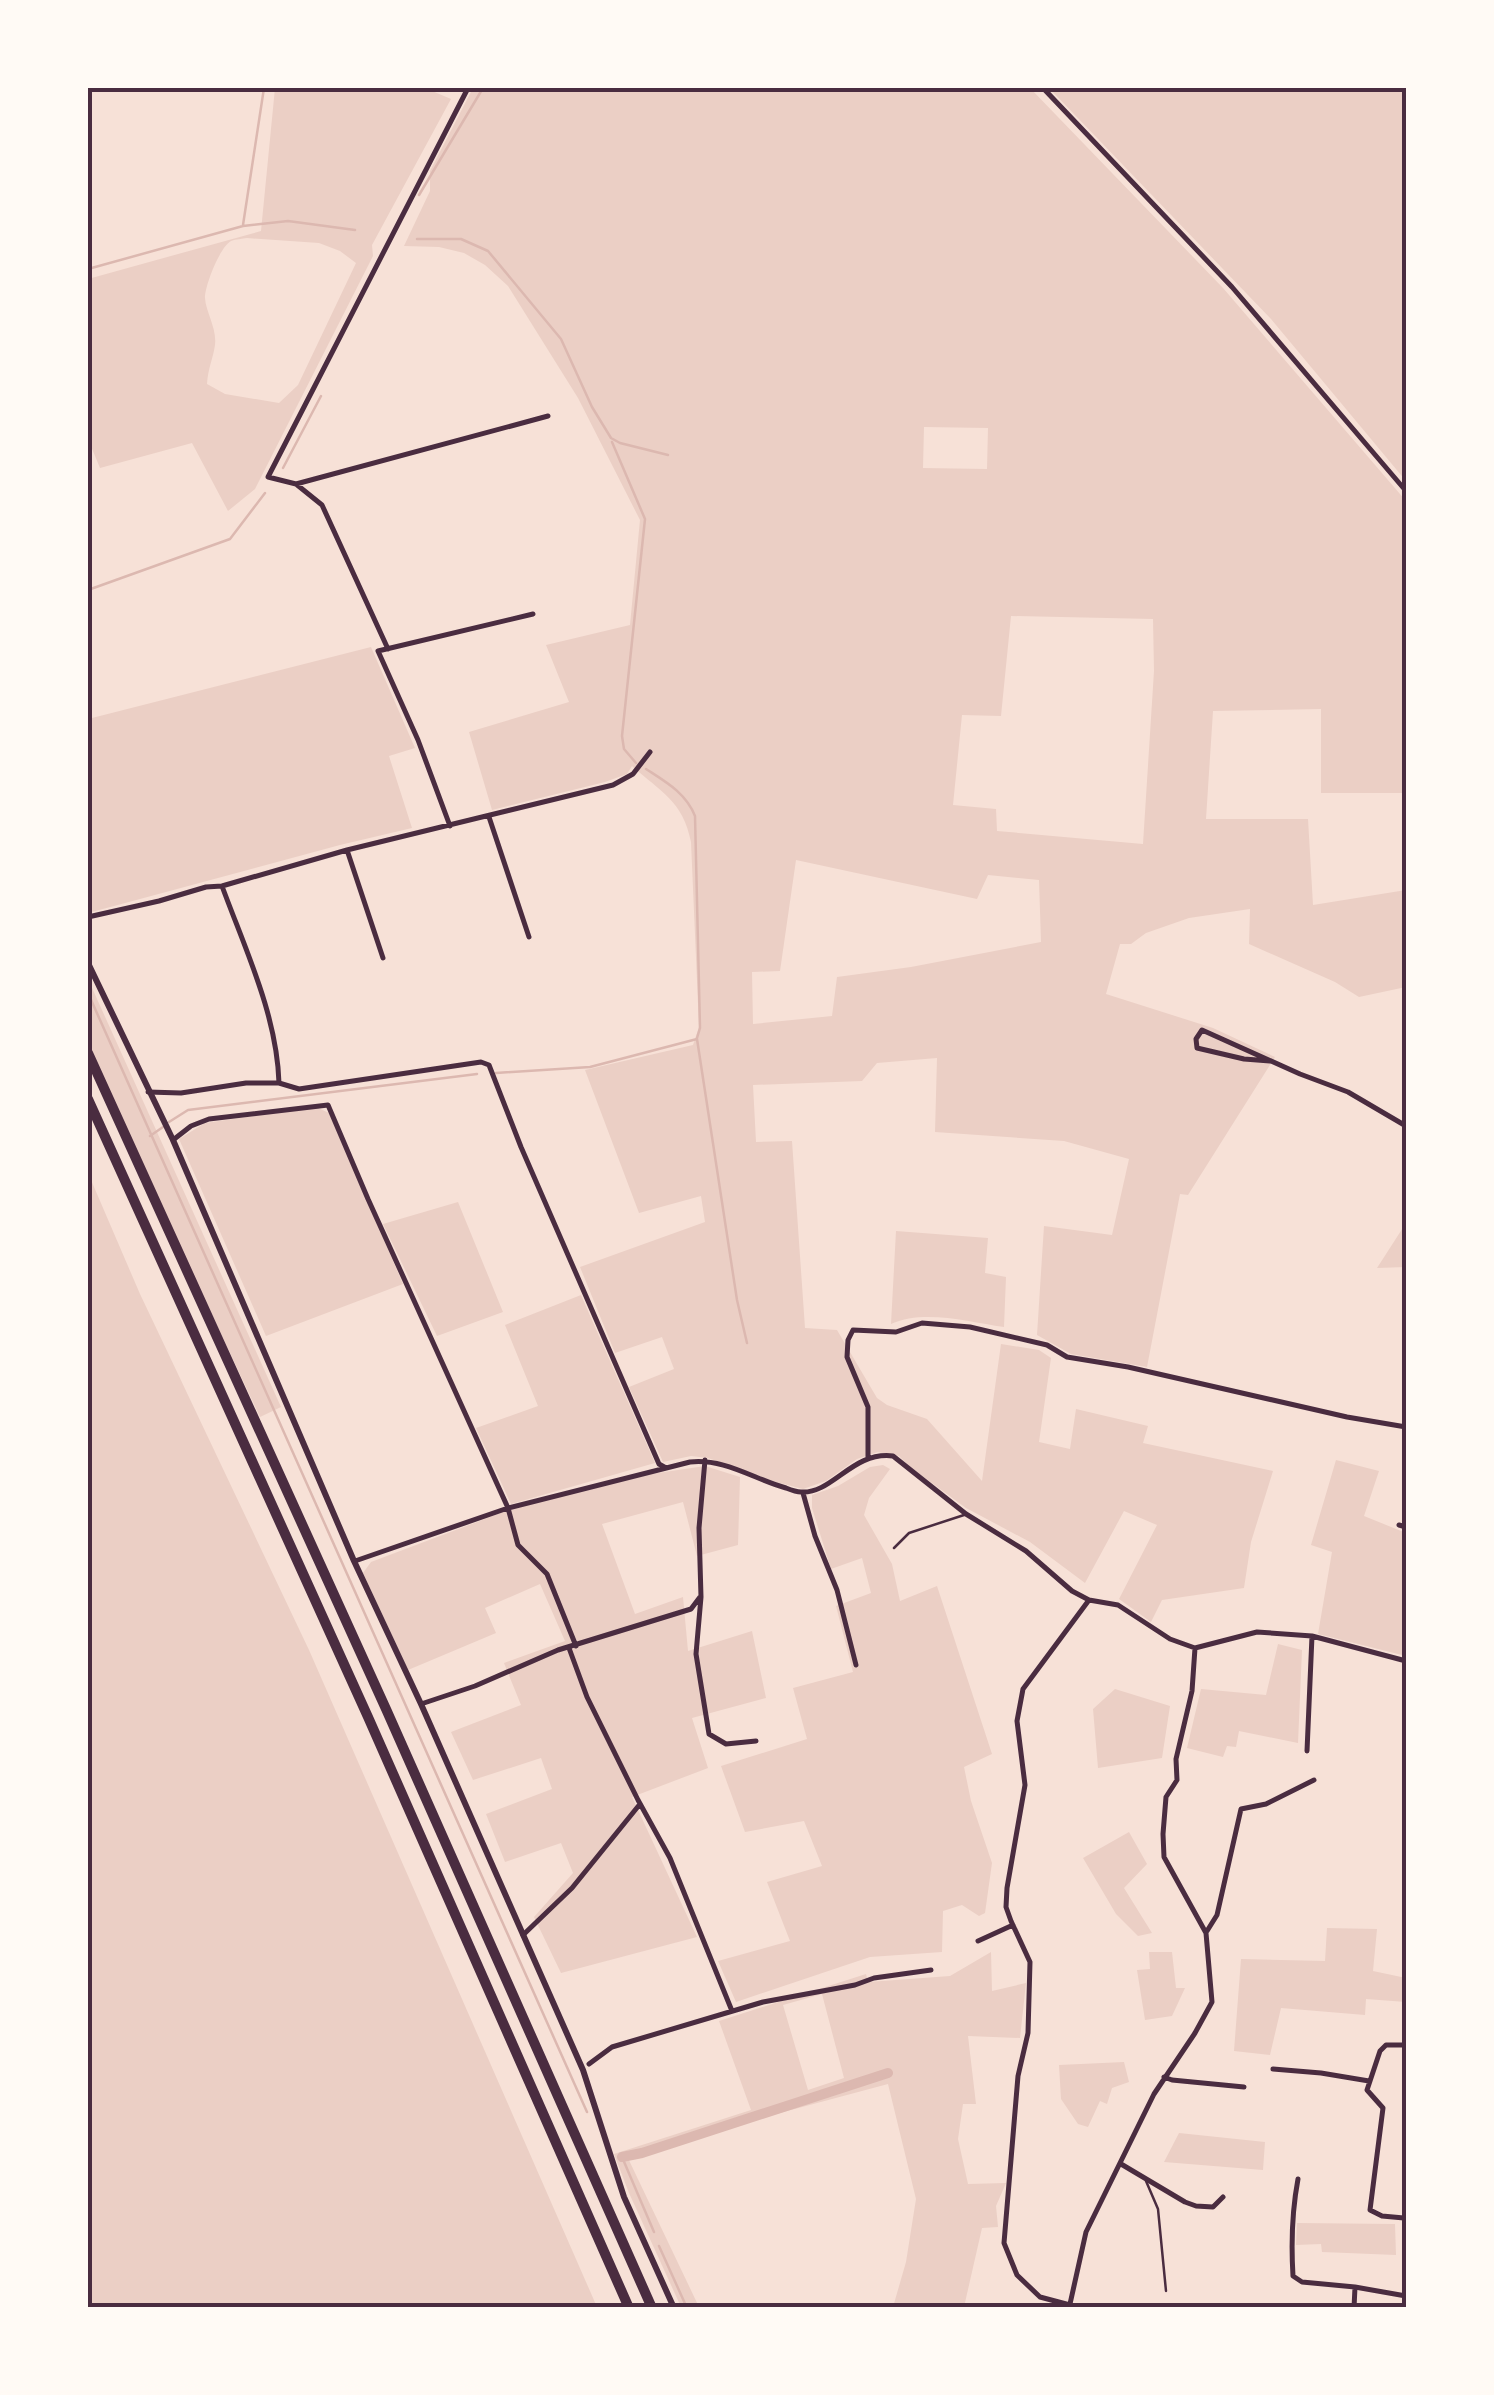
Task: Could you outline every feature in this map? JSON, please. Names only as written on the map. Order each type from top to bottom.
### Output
[{"type":"highway","points":[[88,1053],[386,1708],[652,2308]]},
{"type":"highway","points":[[88,1099],[368,1717],[629,2308]]},
{"type":"street","points":[[388,649],[322,505],[296,484],[268,476],[468,88]]},
{"type":"street","points":[[1044,88],[1232,287],[1406,490]]},
{"type":"street","points":[[296,484],[548,416]]},
{"type":"street","points":[[450,826],[418,740],[378,651],[533,614]]},
{"type":"street","points":[[88,918],[613,785],[633,774],[650,752]]},
{"type":"street","points":[[489,816],[529,938]]},
{"type":"street","points":[[346,850],[384,958]]},
{"type":"street","points":[[222,886],[268,1015],[278,1054],[279,1084]]},
{"type":"street","points":[[88,962],[171,1136],[354,1561],[583,2070],[624,2197],[674,2308]]},
{"type":"street","points":[[1270,1061],[1197,1048],[1196,1040],[1202,1030],[1348,1092],[1406,1126]]},
{"type":"street","points":[[148,1092],[180,1093],[246,1083],[299,1089],[481,1062],[488,1065],[659,1464],[666,1468]]},
{"type":"street","points":[[171,1136],[209,1119],[328,1105],[508,1508],[518,1545],[548,1574],[586,1697],[670,1858],[732,2011]]},
{"type":"street","points":[[868,1457],[868,1407],[846,1357],[848,1340],[853,1330],[896,1332],[922,1324],[970,1327],[1047,1345],[1067,1357],[1406,1427]]},
{"type":"street","points":[[354,1561],[508,1508],[705,1460],[803,1493],[879,1454],[893,1456],[966,1514],[1026,1551],[1072,1591],[1089,1600],[1118,1606],[1170,1639],[1195,1648],[1256,1632],[1312,1636],[1406,1662]]},
{"type":"street","points":[[705,1460],[696,1654],[709,1734],[726,1744],[756,1740]]},
{"type":"street","points":[[803,1493],[838,1590],[856,1665]]},
{"type":"street","points":[[421,1704],[572,1647],[692,1609],[701,1597]]},
{"type":"street","points":[[1089,1600],[1023,1690],[1017,1721],[1025,1785],[1006,1907],[1030,1962],[1028,2033],[1018,2076],[1004,2242],[1017,2275],[1040,2297],[1070,2306],[1086,2232],[1164,2076],[1212,2002],[1206,1932],[1164,1857],[1166,1797],[1177,1780],[1176,1759],[1192,1691],[1195,1648]]},
{"type":"street","points":[[1307,1751],[1312,1636]]},
{"type":"street","points":[[1206,1932],[1217,1915],[1241,1809],[1266,1804],[1314,1780]]},
{"type":"street","points":[[523,1935],[572,1888],[640,1804]]},
{"type":"street","points":[[978,1941],[1014,1925]]},
{"type":"street","points":[[589,2064],[612,2047],[764,2002],[931,1970]]},
{"type":"street","points":[[1406,2045],[1386,2045],[1380,2051],[1367,2090],[1383,2108],[1370,2210],[1382,2216],[1404,2218],[1406,2222]]},
{"type":"street","points":[[1273,2069],[1369,2081]]},
{"type":"street","points":[[1164,2076],[1244,2087]]},
{"type":"street","points":[[1120,2164],[1196,2206],[1213,2206],[1223,2197]]},
{"type":"street","points":[[1298,2178],[1293,2206],[1292,2276],[1302,2282],[1406,2296]]},
{"type":"street","points":[[1406,2240],[1406,2275]]},
{"type":"street","points":[[1354,2308],[1355,2287]]},
{"type":"lane","points":[[894,1548],[909,1533],[966,1514]]},
{"type":"lane","points":[[1406,1694],[1406,1712]]},
{"type":"lane","points":[[1145,2177],[1158,2210],[1166,2292]]},
{"type":"shaded area","points":[[275,88],[425,88],[451,99],[372,245],[373,256],[255,489],[228,511],[192,443],[100,468],[88,439],[88,279],[261,231]],"holes":[[[247,238],[319,243],[356,263],[298,385],[279,403],[225,394],[207,384],[215,339],[206,292],[222,251],[233,240]]]},
{"type":"shaded area","points":[[473,88],[1030,88],[1223,288],[1406,501],[1406,793],[1321,793],[1321,709],[1213,711],[1206,819],[1308,819],[1313,905],[1406,890],[1406,987],[1359,997],[1335,982],[1249,944],[1250,909],[1189,918],[1146,933],[1131,944],[1120,944],[1106,994],[1213,1028],[1275,1057],[1188,1195],[1180,1194],[1147,1367],[1071,1354],[1037,1335],[1044,1226],[1112,1235],[1129,1159],[1064,1141],[935,1132],[937,1058],[877,1063],[862,1081],[753,1085],[756,1142],[792,1141],[805,1328],[837,1330],[877,1398],[927,1419],[982,1481],[1001,1344],[1039,1350],[1051,1358],[1039,1442],[1070,1449],[1076,1409],[1148,1426],[1143,1443],[1273,1471],[1251,1542],[1244,1588],[1162,1600],[1151,1622],[1119,1599],[1157,1525],[1124,1511],[1085,1583],[1030,1542],[966,1508],[899,1456],[878,1452],[857,1459],[826,1481],[803,1489],[708,1458],[691,1456],[663,1462],[629,1387],[674,1369],[662,1337],[615,1353],[580,1267],[705,1222],[701,1196],[639,1213],[585,1070],[693,1045],[699,1027],[691,842],[676,807],[632,766],[627,774],[605,782],[492,810],[469,732],[569,702],[546,645],[630,625],[640,520],[578,398],[508,286],[464,253],[439,247],[404,246],[430,191],[430,171]],"holes":[[[924,427],[988,428],[987,469],[923,468]],[[1011,616],[1153,619],[1154,671],[1143,844],[997,831],[996,809],[953,805],[962,715],[1001,716]],[[796,860],[977,899],[988,875],[1039,880],[1041,942],[837,977],[832,1016],[753,1024],[752,972],[780,971]]]},
{"type":"shaded area","points":[[1049,88],[1406,88],[1406,481],[1271,319]]},
{"type":"shaded area","points":[[371,647],[415,748],[389,756],[412,828],[88,913],[88,719]]},
{"type":"shaded area","points":[[88,979],[281,1407],[260,1417],[88,1041]]},
{"type":"shaded area","points":[[316,1107],[329,1113],[403,1284],[266,1336],[179,1139],[205,1123]]},
{"type":"shaded area","points":[[88,1173],[140,1294],[309,1650],[597,2307],[88,2307]]},
{"type":"shaded area","points":[[458,1202],[503,1312],[437,1336],[383,1224]]},
{"type":"shaded area","points":[[1406,1223],[1406,1267],[1377,1268]]},
{"type":"shaded area","points":[[896,1231],[988,1238],[985,1273],[1006,1277],[1004,1327],[932,1317],[891,1324]]},
{"type":"shaded area","points":[[581,1295],[655,1463],[511,1504],[476,1428],[538,1406],[505,1325]]},
{"type":"shaded area","points":[[1336,1460],[1379,1471],[1364,1516],[1406,1533],[1406,1656],[1318,1634],[1332,1552],[1311,1545]]},
{"type":"shaded area","points":[[883,1465],[890,1469],[869,1498],[864,1515],[892,1564],[900,1601],[937,1586],[992,1754],[964,1767],[992,1863],[985,1913],[979,1916],[962,1905],[943,1911],[942,1952],[870,1957],[736,2002],[718,1961],[790,1941],[767,1882],[822,1866],[804,1821],[745,1832],[721,1766],[807,1739],[793,1688],[853,1672],[836,1606],[871,1593],[862,1558],[831,1569],[812,1508],[812,1495],[838,1486],[870,1467]]},
{"type":"shaded area","points":[[705,1466],[740,1477],[738,1545],[697,1556],[683,1502],[602,1524],[635,1614],[683,1597],[688,1651],[752,1631],[766,1698],[692,1718],[708,1768],[632,1797],[697,1937],[561,1973],[534,1917],[573,1873],[561,1843],[505,1862],[486,1814],[552,1789],[541,1758],[473,1780],[451,1732],[521,1705],[504,1663],[565,1641],[540,1584],[485,1608],[496,1633],[408,1670],[363,1573],[371,1562],[514,1508],[651,1474]]},
{"type":"shaded area","points":[[1278,1644],[1302,1650],[1298,1743],[1239,1731],[1236,1747],[1227,1746],[1223,1757],[1187,1748],[1201,1689],[1266,1695]]},
{"type":"shaded area","points":[[1115,1689],[1170,1706],[1162,1758],[1098,1768],[1093,1709]]},
{"type":"shaded area","points":[[1129,1832],[1147,1864],[1124,1888],[1152,1933],[1138,1936],[1116,1914],[1083,1858]]},
{"type":"shaded area","points":[[1327,1928],[1377,1929],[1373,1971],[1406,1978],[1406,2002],[1366,1999],[1365,2015],[1281,2008],[1270,2055],[1234,2051],[1241,1959],[1325,1961]]},
{"type":"shaded area","points":[[991,1952],[992,1991],[1026,1983],[1020,2038],[968,2036],[976,2104],[963,2104],[958,2139],[968,2184],[1006,2183],[996,2206],[998,2227],[982,2228],[964,2307],[893,2307],[906,2262],[916,2199],[888,2084],[626,2154],[699,2307],[681,2307],[614,2154],[751,2110],[719,2021],[866,1974],[868,1982],[950,1976]],"holes":[[[822,1994],[844,2078],[808,2090],[783,2005]]]},
{"type":"shaded area","points":[[1149,1952],[1172,1952],[1176,1988],[1185,1988],[1172,2016],[1145,2020],[1137,1970],[1150,1969]]},
{"type":"shaded area","points":[[1124,2062],[1129,2082],[1112,2088],[1107,2104],[1100,2101],[1088,2127],[1078,2124],[1061,2099],[1059,2065]]},
{"type":"shaded area","points":[[1179,2133],[1265,2142],[1263,2170],[1164,2162]]},
{"type":"shaded area","points":[[1297,2223],[1395,2224],[1396,2255],[1322,2252],[1321,2244],[1296,2245]]},
{"type":"waterway","points":[[243,225],[264,88]]},
{"type":"waterway","points":[[419,195],[483,88]]},
{"type":"waterway","points":[[88,269],[243,226],[288,221],[355,230]]},
{"type":"waterway","points":[[417,239],[461,239],[488,251],[561,339],[611,438],[668,455]]},
{"type":"waterway","points":[[283,468],[321,396]]},
{"type":"waterway","points":[[612,442],[645,519],[622,736],[624,749],[636,763]]},
{"type":"waterway","points":[[88,590],[230,539],[265,493]]},
{"type":"waterway","points":[[646,769],[681,794],[695,816],[700,1028],[697,1038]]},
{"type":"waterway","points":[[88,993],[587,2112]]},
{"type":"waterway","points":[[496,1073],[590,1067],[697,1039],[747,1343]]},
{"type":"waterway","points":[[169,1122],[188,1110],[477,1074]]},
{"type":"waterway","points":[[150,1136],[163,1127]]},
{"type":"waterway","points":[[622,2157],[888,2073]]},
{"type":"waterway","points":[[622,2157],[654,2232]]},
{"type":"waterway","points":[[659,2246],[687,2308]]}]
